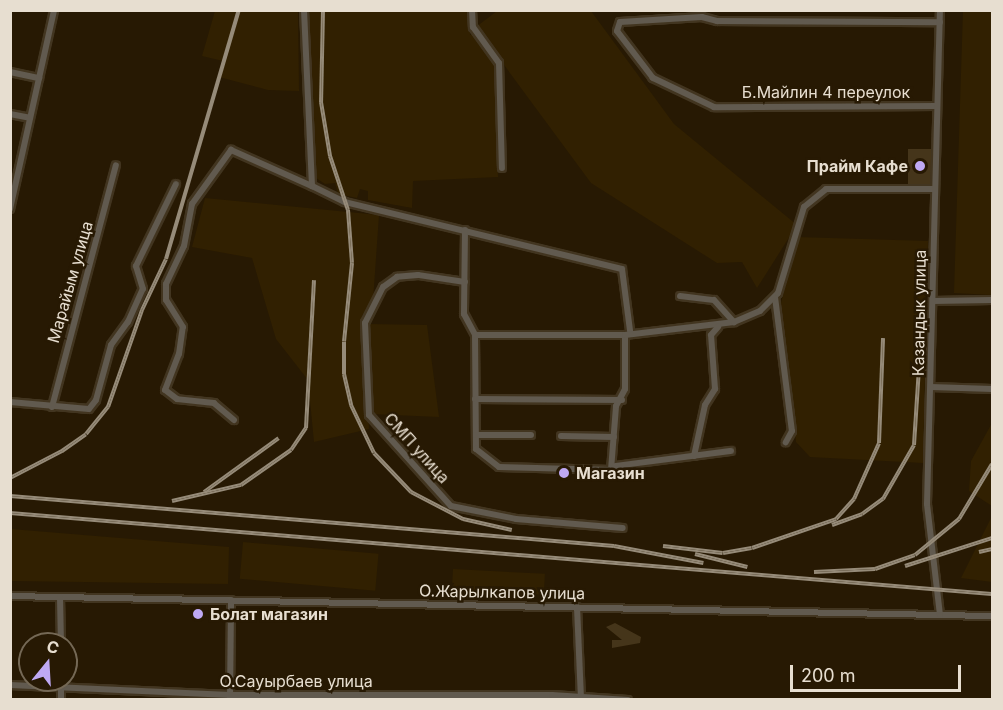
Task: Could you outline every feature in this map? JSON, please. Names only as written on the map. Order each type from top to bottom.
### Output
[{"type":"street","points":[[11,204],[54,10]]},
{"type":"street","points":[[304,10],[312,186]]},
{"type":"street","points":[[472,10],[472,27],[499,63],[502,168]]},
{"type":"street","points":[[791,10],[791,20]]},
{"type":"street","points":[[889,10],[889,20]]},
{"type":"street","name":"Казандык улица","points":[[940,10],[927,504],[940,615]]},
{"type":"street","points":[[702,14],[717,21],[940,22]]},
{"type":"street","name":"Б.Майлин 4 переулок","points":[[702,14],[620,22],[616,31],[653,78],[714,107],[937,106]]},
{"type":"street","points":[[10,72],[39,78]]},
{"type":"street","points":[[10,114],[30,118]]},
{"type":"street","points":[[234,420],[214,403],[167,396],[183,327],[166,300],[166,284],[184,246],[192,204],[223,155],[237,150],[345,202],[622,269],[627,333],[622,400],[616,406],[615,466]]},
{"type":"street","name":"Марайым улица","points":[[52,406],[116,165]]},
{"type":"street","points":[[10,402],[89,409],[96,400],[111,345],[128,322],[143,289],[136,266],[176,184]]},
{"type":"street","points":[[786,442],[792,431],[776,295],[804,207],[826,189],[936,189]]},
{"type":"street","points":[[465,230],[464,314],[475,335],[476,449],[499,467],[590,470],[730,451]]},
{"type":"street","name":"СМП улица","points":[[465,282],[418,275],[397,277],[383,287],[365,324],[369,415],[451,506],[516,519],[623,528]]},
{"type":"street","points":[[475,335],[627,333],[719,326],[760,311],[776,295]]},
{"type":"street","points":[[680,296],[714,300],[734,322]]},
{"type":"street","points":[[933,301],[993,300]]},
{"type":"street","points":[[694,456],[705,405],[715,389],[711,335],[719,326]]},
{"type":"street","points":[[931,387],[993,389]]},
{"type":"street","points":[[475,399],[622,400]]},
{"type":"street","points":[[476,435],[531,435]]},
{"type":"street","points":[[561,436],[614,437]]},
{"type":"street","name":"О.Жарылкапов улица","points":[[10,596],[993,616]]},
{"type":"street","points":[[60,597],[61,632]]},
{"type":"street","points":[[230,697],[231,600]]},
{"type":"street","points":[[577,607],[581,697]]},
{"type":"street","name":"О.Сауырбаев улица","points":[[78,690],[230,697],[628,699]]},
{"type":"shaded area","points":[[215,11],[298,11],[299,91],[268,90],[219,77],[223,61],[202,56]]},
{"type":"shaded area","points":[[309,11],[470,11],[470,35],[476,34],[496,64],[498,177],[413,181],[412,208],[368,200],[368,191],[360,189],[357,198],[338,194],[335,183],[325,184],[313,176]]},
{"type":"shaded area","points":[[497,11],[591,11],[674,124],[797,225],[757,288],[742,262],[717,263],[591,183],[476,27]]},
{"type":"shaded area","points":[[963,11],[992,11],[992,295],[954,293]]},
{"type":"shaded area","points":[[205,198],[379,215],[373,301],[362,316],[369,429],[314,442],[308,380],[276,339],[252,258],[192,247]]},
{"type":"shaded area","points":[[797,237],[928,241],[923,463],[810,457],[796,442],[781,303]]},
{"type":"shaded area","points":[[367,324],[427,325],[439,417],[371,414]]},
{"type":"shaded area","points":[[992,423],[992,506],[969,491],[971,461]]},
{"type":"shaded area","points":[[992,516],[992,582],[961,578]]},
{"type":"shaded area","points":[[11,529],[229,547],[228,584],[11,581]]},
{"type":"shaded area","points":[[243,542],[378,554],[375,591],[240,579]]},
{"type":"shaded area","points":[[453,569],[545,574],[544,595],[452,590]]},
{"type":"building","name":"Прайм Кафе","points":[[908,149],[931,149],[931,184],[908,184]]},
{"type":"building","points":[[615,623],[641,637],[640,643],[612,648],[612,640],[622,640],[606,627]]},
{"type":"railway","points":[[10,478],[62,451],[86,434],[108,407],[142,310],[166,259],[239,10]]},
{"type":"railway","points":[[323,10],[321,102],[330,156],[348,210],[352,263],[344,342],[344,374],[351,405],[374,453],[411,492],[463,519],[512,530]]},
{"type":"railway","points":[[172,501],[241,485],[291,450],[306,428],[314,280]]},
{"type":"railway","points":[[832,525],[862,514],[883,499],[914,445],[923,304]]},
{"type":"railway","points":[[663,546],[723,553],[752,548],[836,519],[854,499],[879,443],[883,338]]},
{"type":"railway","points":[[204,492],[279,438]]},
{"type":"railway","points":[[814,572],[875,569],[915,555],[959,519],[992,464]]},
{"type":"railway","points":[[10,496],[614,546],[703,563]]},
{"type":"railway","points":[[10,513],[992,594]]},
{"type":"railway","points":[[905,566],[992,538]]},
{"type":"railway","points":[[979,552],[992,549]]},
{"type":"railway","points":[[695,554],[747,567]]},
{"type":"place","name":"Прайм Кафе","points":[[920,166]]},
{"type":"place","name":"Магазин","points":[[564,473]]},
{"type":"place","name":"Болат магазин","points":[[198,614]]}]
